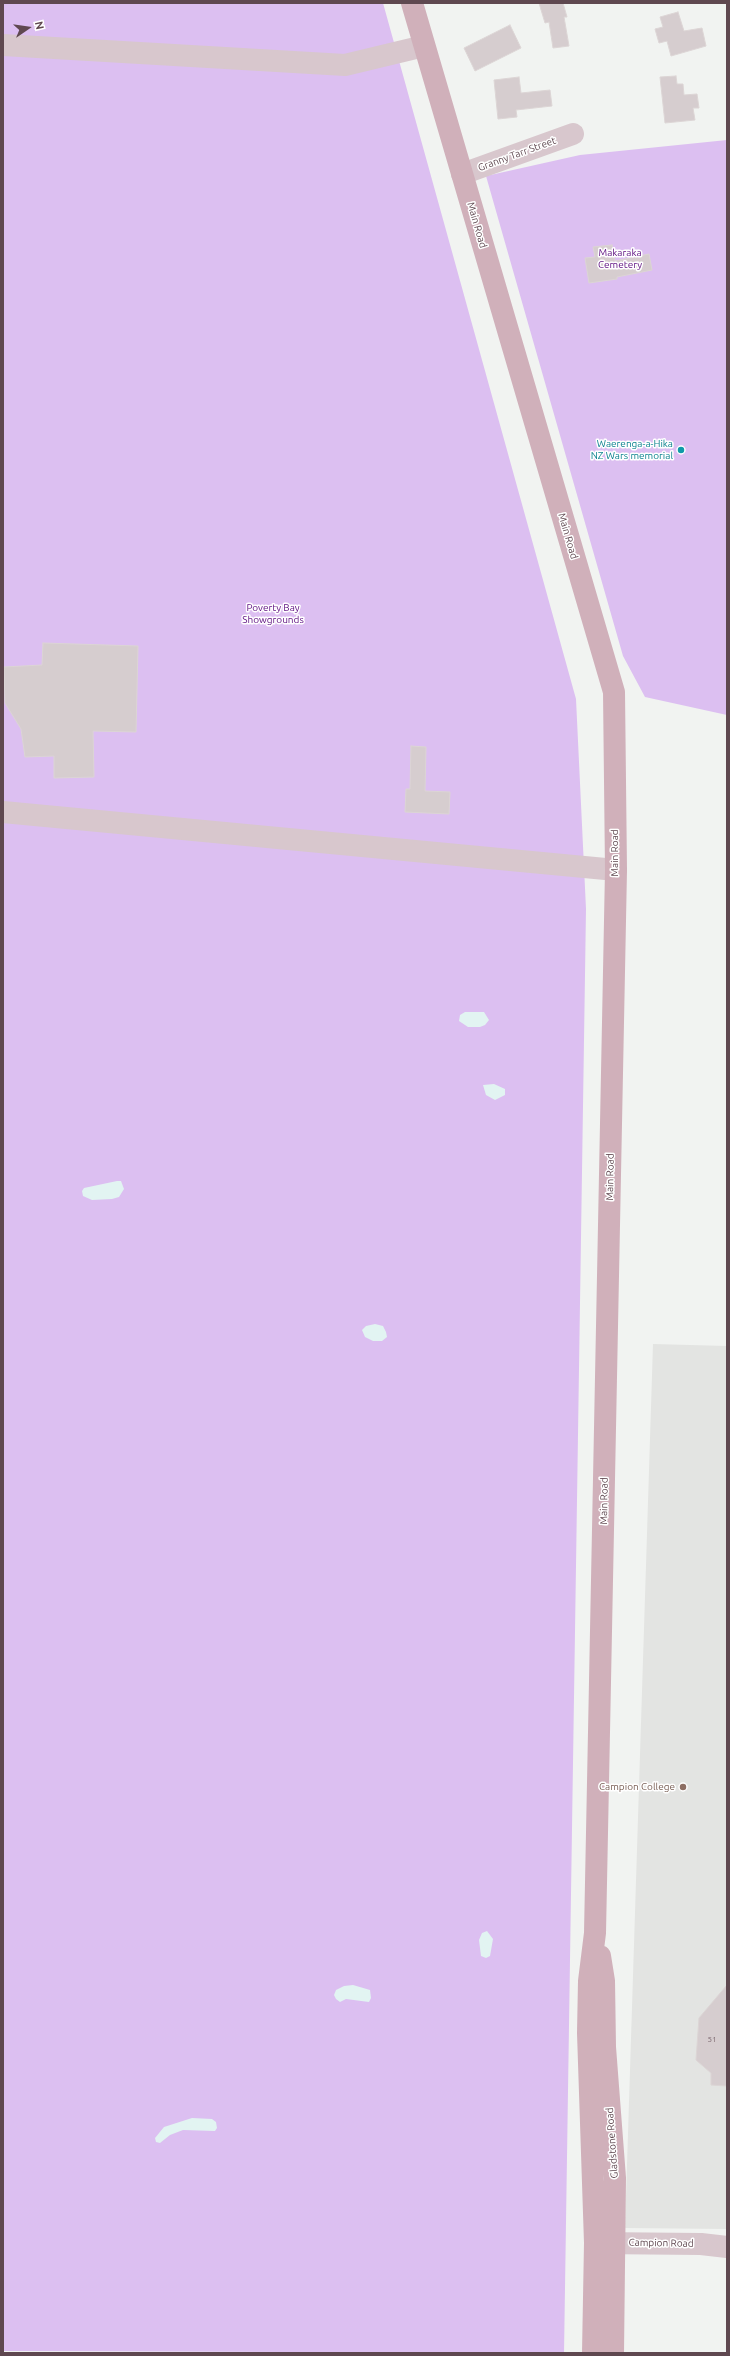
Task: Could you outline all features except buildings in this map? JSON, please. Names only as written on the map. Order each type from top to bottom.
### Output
[{"type":"main road","name":"Main Road","points":[[412,3],[614,692],[616,870],[599,1732]]},
{"type":"main road","name":"Gladstone Road","points":[[593,2353],[604,2243],[615,2178],[605,2047],[604,1981],[595,1933],[599,1732]]},
{"type":"main road","name":"Gladstone Road","points":[[604,2243],[613,2353]]},
{"type":"street","points":[[3,44],[345,65],[424,46]]},
{"type":"street","name":"Granny Tarr Street","points":[[462,174],[573,134]]},
{"type":"street","points":[[3,812],[616,870]]},
{"type":"street","name":"Campion Road","points":[[604,2243],[701,2244],[727,2246]]},
{"type":"shaded area","name":"Campion College","points":[[653,1344],[727,1346],[727,2229],[625,2228]]},
{"type":"green space","name":"Poverty Bay Showgrounds","points":[[3,3],[383,3],[576,699],[586,909],[564,2353],[3,2351]]},
{"type":"green space","name":"Makaraka Cemetery","points":[[727,140],[727,715],[645,697],[623,656],[486,176],[580,155]]},
{"type":"sand","points":[[465,1012],[484,1012],[489,1020],[485,1025],[480,1027],[468,1027],[459,1021],[460,1015]]},
{"type":"sand","points":[[494,1084],[505,1089],[505,1095],[495,1100],[486,1095],[483,1085]]},
{"type":"sand","points":[[121,1181],[124,1189],[119,1197],[112,1199],[92,1200],[83,1196],[82,1191],[84,1188]]},
{"type":"sand","points":[[375,1324],[383,1326],[386,1332],[387,1337],[382,1341],[373,1341],[365,1337],[362,1330],[366,1326]]},
{"type":"sand","points":[[487,1931],[493,1939],[490,1956],[486,1958],[481,1956],[479,1940],[482,1933]]},
{"type":"sand","points":[[353,1985],[370,1990],[371,1998],[369,2002],[346,1999],[340,2002],[336,1999],[334,1995],[336,1990],[344,1986]]},
{"type":"sand","points":[[192,2118],[212,2119],[216,2122],[217,2128],[215,2131],[183,2130],[170,2135],[160,2143],[156,2142],[155,2138],[164,2127]]},
{"type":"place","name":"Waerenga-a-Hika NZ Wars memorial","points":[[681,450]]},
{"type":"place","name":"Campion College","points":[[683,1787]]}]
